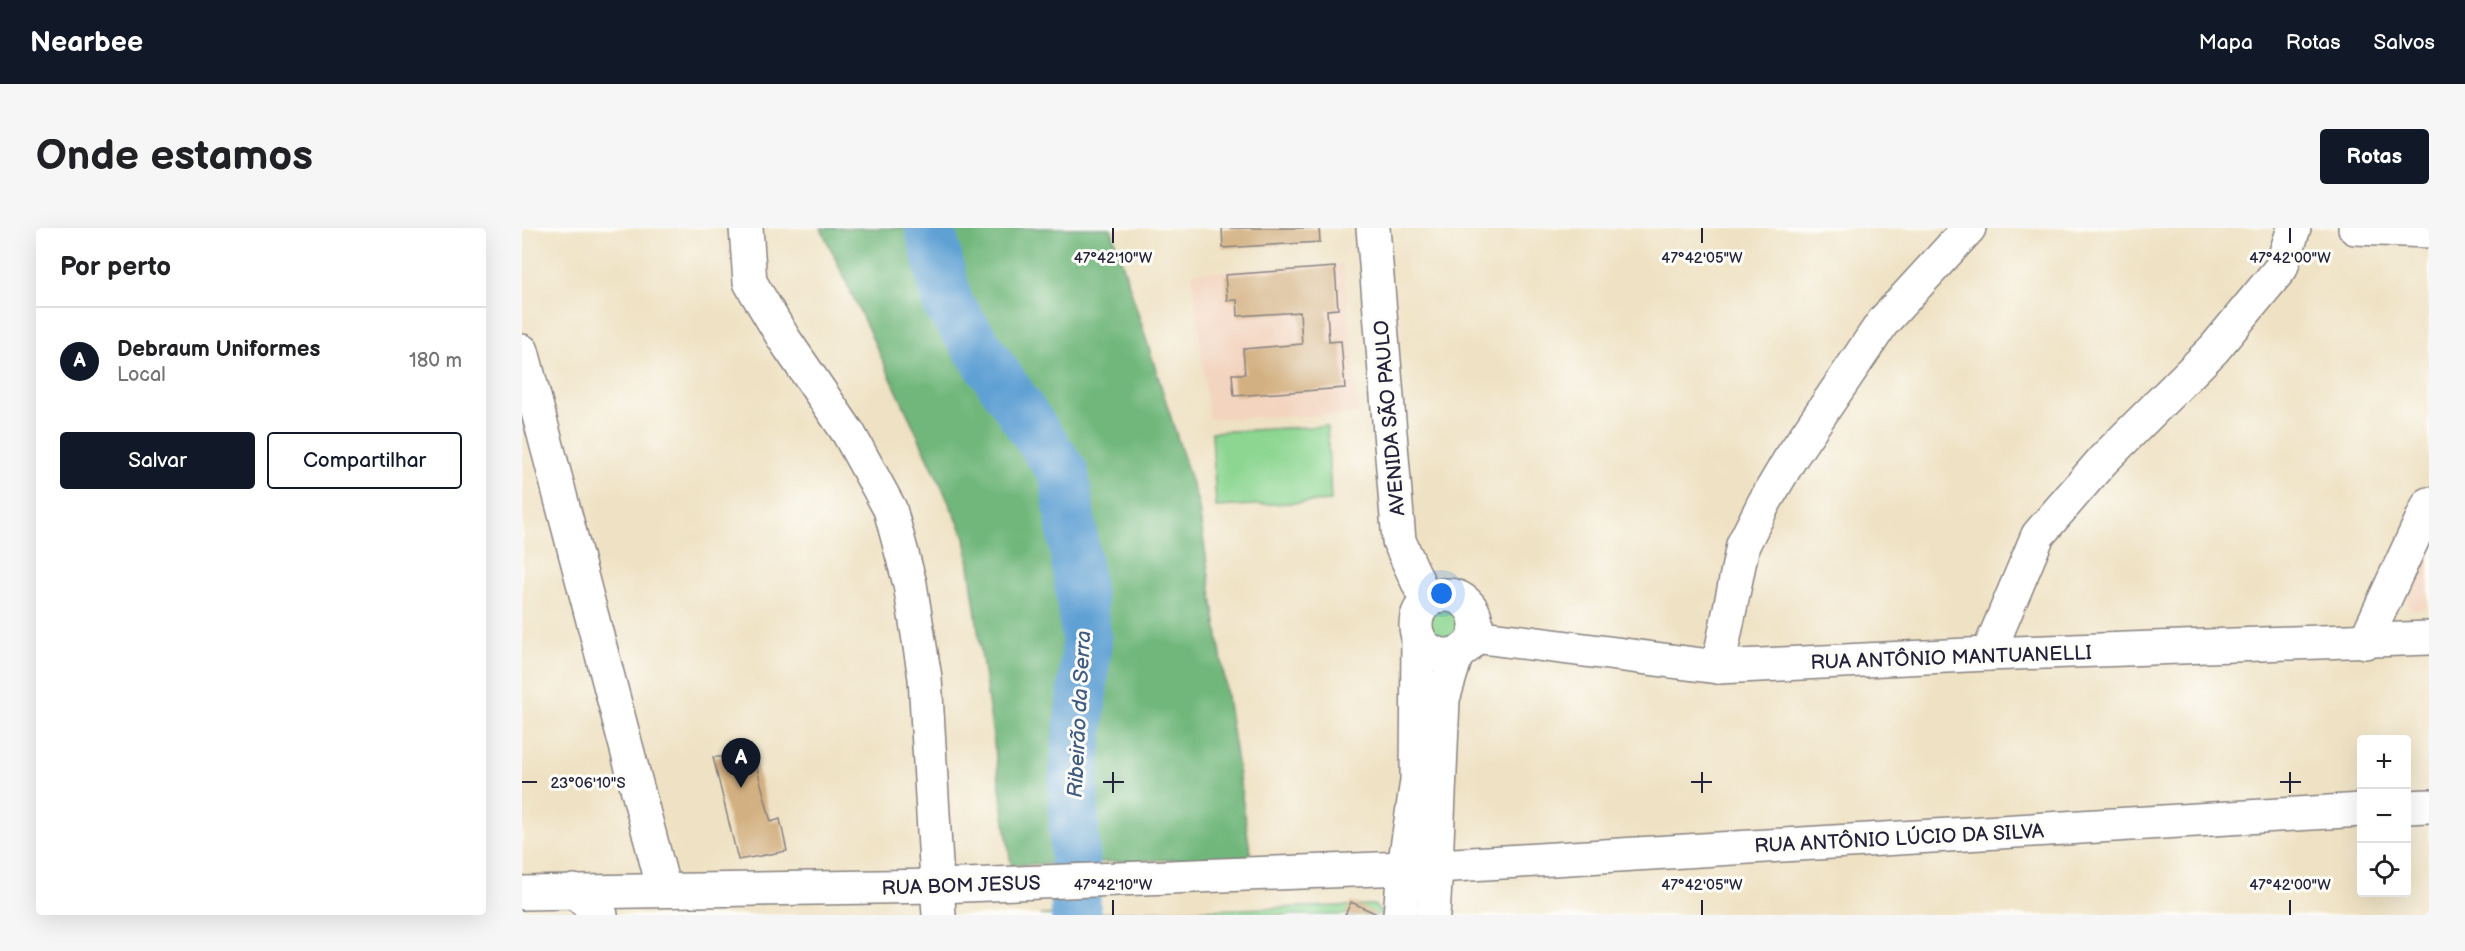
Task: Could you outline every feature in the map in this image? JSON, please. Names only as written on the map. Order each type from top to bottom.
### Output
[{"type":"street","points":[[746,228],[750,282],[784,339],[849,434],[890,509],[910,584],[925,678],[938,901]]},
{"type":"street","name":"AVENIDA SÃO PAULO","points":[[1372,228],[1399,540],[1427,602]]},
{"type":"street","points":[[1718,667],[1743,545],[1764,503],[1790,459],[1883,322],[1969,228]]},
{"type":"street","points":[[1988,654],[2038,536],[2103,460],[2214,349],[2281,268],[2294,228]]},
{"type":"street","points":[[2355,228],[2429,231]]},
{"type":"street","points":[[522,351],[664,890]]},
{"type":"street","points":[[2365,642],[2429,504]]},
{"type":"street","points":[[1400,915],[1420,867],[1443,699],[1476,620],[1473,610],[1466,602],[1446,595],[1427,602],[1417,618],[1417,782],[1420,867],[1433,915]]},
{"type":"street","points":[[1418,636],[1423,645],[1439,654],[1466,645]]},
{"type":"street","name":"RUA ANTÔNIO MANTUANELLI","points":[[1466,645],[1718,667],[1988,654],[2429,638]]},
{"type":"street","points":[[2411,807],[2429,806]]},
{"type":"street","name":"RUA ANTÔNIO LÚCIO DA SILVA","points":[[1420,867],[2357,810]]},
{"type":"street","name":"RUA BOM JESUS","points":[[522,892],[664,890],[938,901],[972,885],[1420,867]]},
{"type":"street","points":[[574,891],[602,915]]},
{"type":"shaded area","points":[[1343,264],[1359,414],[1209,419],[1192,273]]},
{"type":"shaded area","points":[[2429,545],[2429,608],[2411,610],[2404,589]]},
{"type":"green space","points":[[821,228],[1111,228],[1198,503],[1251,857],[1011,865],[965,537]]},
{"type":"green space","points":[[1327,426],[1331,501],[1216,507],[1212,432]]},
{"type":"green space","points":[[1446,607],[1458,612],[1463,624],[1458,636],[1446,641],[1434,636],[1429,624],[1434,612]]},
{"type":"green space","points":[[1374,905],[1385,915],[1040,915]]},
{"type":"building","points":[[1222,228],[1319,228],[1320,242],[1223,248]]},
{"type":"building","points":[[1335,267],[1338,309],[1327,310],[1329,342],[1341,341],[1345,388],[1234,396],[1232,374],[1245,374],[1243,349],[1302,344],[1300,312],[1238,316],[1237,300],[1227,300],[1225,275]]},
{"type":"building","points":[[713,757],[754,757],[771,822],[780,819],[787,851],[738,860]]},
{"type":"building","points":[[1351,902],[1379,915],[1345,915]]},
{"type":"waterway","name":"Ribeirão da Serra","points":[[930,228],[948,304],[1064,474],[1087,641],[1073,785],[1076,915]]},
{"type":"place","name":"Debraum Uniformes","points":[[741,788]]}]
